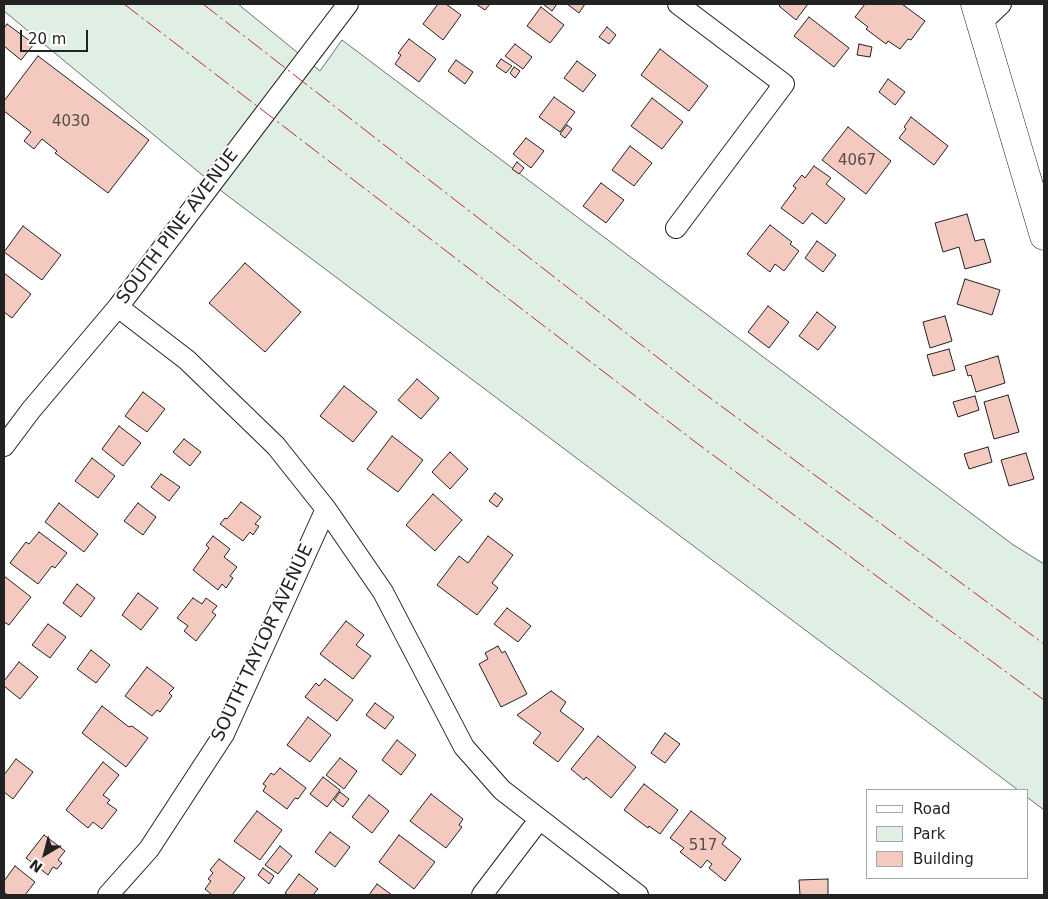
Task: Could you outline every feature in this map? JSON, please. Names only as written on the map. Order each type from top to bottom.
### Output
[{"type":"street","name":"SOUTH PINE AVENUE","points":[[4,446],[118,307],[348,4]]},
{"type":"street","points":[[676,228],[784,84],[678,4]]},
{"type":"street","points":[[1001,4],[978,14],[1044,236]]},
{"type":"street","points":[[118,307],[187,360],[276,446],[326,509],[383,592],[464,747],[502,790],[638,895]]},
{"type":"street","name":"SOUTH TAYLOR AVENUE","points":[[108,895],[149,849],[224,734],[326,509]]},
{"type":"street","points":[[482,895],[539,820]]},
{"type":"green space","points":[[4,4],[238,4],[320,71],[342,40],[1012,544],[1044,564],[1044,810],[1028,798],[1028,789],[1017,789],[224,193],[4,11]]},
{"type":"building","points":[[438,4],[446,4],[461,15],[443,40],[423,24]]},
{"type":"building","points":[[476,4],[490,4],[485,10]]},
{"type":"building","points":[[543,4],[557,4],[552,11]]},
{"type":"building","points":[[567,4],[585,4],[579,13]]},
{"type":"building","points":[[781,4],[808,4],[796,20],[779,6]]},
{"type":"building","points":[[865,4],[902,4],[925,21],[911,40],[908,39],[900,49],[888,41],[886,44],[866,29],[868,27],[855,17]]},
{"type":"building","points":[[541,7],[564,25],[550,43],[527,26]]},
{"type":"building","points":[[809,17],[849,48],[834,67],[794,36]]},
{"type":"building","points":[[7,24],[34,44],[21,60],[4,46],[4,28]]},
{"type":"building","points":[[607,27],[616,35],[609,44],[599,37]]},
{"type":"building","points":[[409,39],[436,59],[419,82],[395,64],[401,55],[398,53]]},
{"type":"building","points":[[515,44],[532,57],[523,69],[505,56]]},
{"type":"building","points":[[859,44],[872,47],[870,57],[857,55]]},
{"type":"building","points":[[660,49],[708,86],[689,111],[641,75]]},
{"type":"building","points":[[38,56],[149,140],[108,193],[55,153],[57,151],[42,139],[34,149],[24,141],[31,132],[4,111],[4,101]]},
{"type":"building","points":[[501,59],[512,66],[506,73],[496,66]]},
{"type":"building","points":[[456,60],[473,72],[465,84],[448,71]]},
{"type":"building","points":[[577,61],[596,75],[583,92],[564,78]]},
{"type":"building","points":[[514,67],[520,71],[515,78],[510,73]]},
{"type":"building","points":[[888,79],[905,92],[895,105],[879,92]]},
{"type":"building","points":[[554,97],[575,112],[560,132],[539,117]]},
{"type":"building","points":[[652,98],[683,122],[662,149],[631,126]]},
{"type":"building","points":[[911,117],[948,146],[934,165],[899,138],[906,129],[904,127]]},
{"type":"building","points":[[567,125],[572,129],[565,138],[560,134]]},
{"type":"building","points":[[848,127],[891,161],[866,194],[822,160]]},
{"type":"building","points":[[526,138],[544,151],[531,168],[513,154]]},
{"type":"building","points":[[630,146],[652,163],[634,186],[612,170]]},
{"type":"building","points":[[517,162],[524,168],[519,174],[512,169]]},
{"type":"building","points":[[814,166],[831,178],[826,184],[845,199],[826,224],[812,213],[803,224],[781,208],[796,188],[793,186],[802,175],[805,178]]},
{"type":"building","points":[[601,183],[624,200],[606,223],[583,206]]},
{"type":"building","points":[[967,214],[975,241],[984,239],[991,262],[965,269],[959,247],[943,252],[935,223]]},
{"type":"building","points":[[770,225],[792,242],[790,244],[799,251],[784,271],[775,264],[770,272],[747,254]]},
{"type":"building","points":[[23,226],[61,255],[42,280],[4,252]]},
{"type":"building","points":[[817,241],[836,255],[823,272],[805,258]]},
{"type":"building","points":[[245,263],[301,312],[265,352],[209,303]]},
{"type":"building","points":[[4,273],[31,294],[12,318],[4,312]]},
{"type":"building","points":[[965,279],[1000,290],[992,315],[957,304]]},
{"type":"building","points":[[768,306],[789,322],[769,348],[748,332]]},
{"type":"building","points":[[817,312],[836,327],[818,350],[799,336]]},
{"type":"building","points":[[945,316],[952,341],[930,348],[923,322]]},
{"type":"building","points":[[949,349],[955,370],[933,376],[927,355]]},
{"type":"building","points":[[998,356],[1005,383],[976,392],[971,375],[968,376],[965,366]]},
{"type":"building","points":[[417,379],[439,398],[421,419],[398,400]]},
{"type":"building","points":[[344,386],[377,412],[353,442],[320,416]]},
{"type":"building","points":[[143,392],[165,409],[147,432],[125,416]]},
{"type":"building","points":[[1008,395],[1019,432],[994,439],[984,402]]},
{"type":"building","points":[[975,396],[979,410],[958,417],[953,402]]},
{"type":"building","points":[[119,426],[141,443],[123,466],[102,449]]},
{"type":"building","points":[[392,436],[423,460],[398,492],[367,469]]},
{"type":"building","points":[[184,439],[201,452],[190,466],[173,452]]},
{"type":"building","points":[[988,447],[992,462],[969,469],[964,454]]},
{"type":"building","points":[[450,452],[468,469],[450,489],[432,472]]},
{"type":"building","points":[[1026,453],[1034,479],[1009,486],[1001,460]]},
{"type":"building","points":[[92,458],[115,476],[98,498],[75,481]]},
{"type":"building","points":[[161,474],[180,487],[169,501],[151,487]]},
{"type":"building","points":[[495,493],[503,499],[497,507],[489,501]]},
{"type":"building","points":[[433,494],[462,520],[435,551],[406,525]]},
{"type":"building","points":[[241,502],[261,517],[255,524],[259,526],[253,535],[250,532],[243,541],[220,524],[225,518],[227,519]]},
{"type":"building","points":[[59,503],[98,534],[84,552],[45,522]]},
{"type":"building","points":[[138,503],[156,517],[143,535],[124,521]]},
{"type":"building","points":[[39,532],[67,553],[55,568],[52,566],[38,584],[10,563],[26,542],[29,544]]},
{"type":"building","points":[[213,536],[230,549],[224,557],[237,567],[230,576],[233,578],[226,588],[222,584],[218,590],[193,570],[209,548],[206,545]]},
{"type":"building","points":[[488,536],[513,555],[492,583],[498,588],[477,615],[437,585],[459,556],[468,563]]},
{"type":"building","points":[[4,576],[31,597],[9,625],[4,622]]},
{"type":"building","points":[[77,584],[95,598],[81,617],[63,603]]},
{"type":"building","points":[[138,593],[158,608],[141,630],[122,615]]},
{"type":"building","points":[[193,598],[202,604],[206,598],[217,606],[212,612],[216,615],[196,641],[184,631],[188,626],[177,618]]},
{"type":"building","points":[[507,608],[531,626],[518,642],[494,624]]},
{"type":"building","points":[[346,621],[364,635],[356,645],[371,656],[353,679],[320,654]]},
{"type":"building","points":[[48,624],[66,637],[50,658],[32,645]]},
{"type":"building","points":[[498,646],[502,653],[505,651],[527,694],[501,707],[479,664],[488,659],[485,653]]},
{"type":"building","points":[[91,650],[110,665],[96,683],[77,669]]},
{"type":"building","points":[[19,662],[38,677],[20,699],[4,686],[4,681]]},
{"type":"building","points":[[147,667],[174,688],[169,693],[172,696],[160,712],[157,710],[152,716],[125,696]]},
{"type":"building","points":[[325,679],[353,700],[337,721],[305,697],[316,683],[319,686]]},
{"type":"building","points":[[551,691],[566,702],[560,711],[584,729],[558,762],[533,743],[541,733],[517,715]]},
{"type":"building","points":[[375,703],[394,717],[385,729],[366,715]]},
{"type":"building","points":[[102,706],[129,727],[132,726],[148,738],[126,767],[82,733]]},
{"type":"building","points":[[308,717],[331,735],[310,762],[287,745]]},
{"type":"building","points":[[665,733],[680,744],[665,763],[651,753]]},
{"type":"building","points":[[598,736],[636,767],[611,798],[586,777],[584,780],[571,769]]},
{"type":"building","points":[[397,740],[416,755],[401,775],[382,760]]},
{"type":"building","points":[[340,758],[357,771],[344,789],[326,775]]},
{"type":"building","points":[[16,759],[33,772],[13,799],[4,792],[4,775]]},
{"type":"building","points":[[103,762],[119,775],[103,795],[110,800],[107,803],[117,810],[102,829],[93,822],[88,828],[66,810]]},
{"type":"building","points":[[280,768],[306,788],[287,809],[263,791],[266,786],[263,784],[271,773],[274,775]]},
{"type":"building","points":[[323,777],[340,790],[327,807],[310,794]]},
{"type":"building","points":[[644,784],[678,810],[660,834],[649,826],[648,828],[624,810]]},
{"type":"building","points":[[340,792],[349,799],[343,807],[334,800]]},
{"type":"building","points":[[431,794],[463,819],[459,825],[462,827],[446,848],[410,821]]},
{"type":"building","points":[[369,795],[389,811],[372,833],[352,817]]},
{"type":"building","points":[[257,811],[282,830],[260,860],[234,841]]},
{"type":"building","points":[[691,811],[726,838],[722,844],[741,859],[725,881],[709,868],[712,864],[707,860],[701,868],[680,852],[684,848],[670,838]]},
{"type":"building","points":[[330,832],[350,847],[335,867],[315,852]]},
{"type":"building","points":[[44,835],[65,851],[58,860],[62,863],[57,869],[53,867],[48,875],[26,858]]},
{"type":"building","points":[[399,835],[435,862],[414,889],[379,862]]},
{"type":"building","points":[[280,846],[292,856],[278,874],[265,865]]},
{"type":"building","points":[[219,859],[245,878],[232,895],[212,895],[205,889],[211,881],[208,879],[213,873],[210,870]]},
{"type":"building","points":[[15,866],[35,882],[25,895],[8,895],[4,892],[4,881]]},
{"type":"building","points":[[263,868],[274,876],[269,884],[258,875]]},
{"type":"building","points":[[299,874],[318,889],[313,895],[288,895],[285,893]]},
{"type":"building","points":[[828,879],[828,895],[800,895],[799,880]]},
{"type":"building","points":[[377,884],[392,895],[369,895]]},
{"type":"power","points":[[124,4],[694,441],[1044,700]]},
{"type":"power","points":[[203,4],[702,392],[1044,644]]}]
